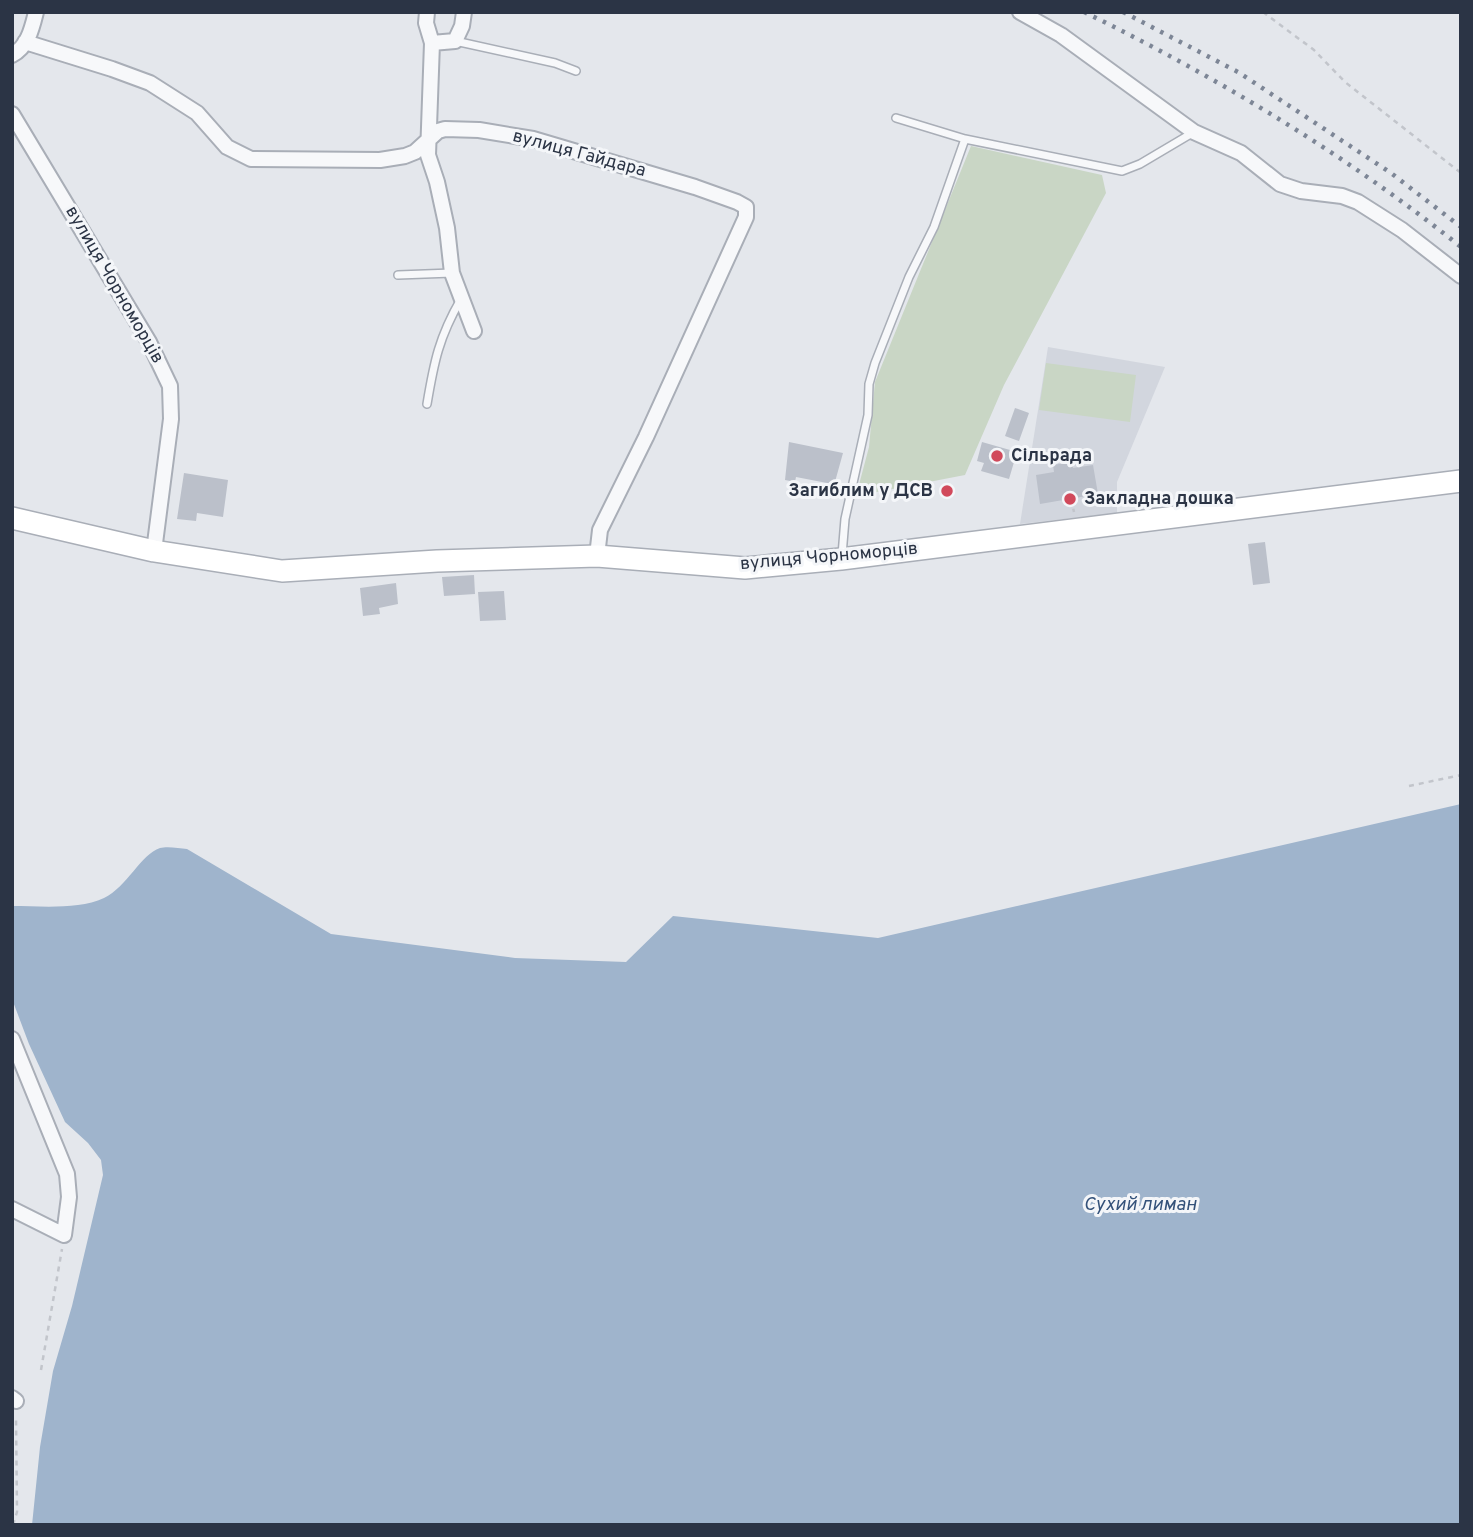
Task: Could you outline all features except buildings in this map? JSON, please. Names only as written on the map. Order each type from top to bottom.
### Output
[{"type":"main road","name":"вулиця Чорноморців","points":[[12,517],[154,551],[282,571],[437,561],[597,556],[745,568],[841,559],[1461,481]]},
{"type":"street","points":[[12,71],[18,50],[36,12]]},
{"type":"street","points":[[427,12],[426,23],[432,43],[428,155],[447,228],[452,273],[474,331]]},
{"type":"street","points":[[432,43],[455,41],[462,26],[464,12]]},
{"type":"street","points":[[1020,12],[1061,35],[1194,132],[1241,153],[1280,184],[1301,191],[1342,196],[1358,202],[1402,230],[1461,276]]},
{"type":"street","name":"вулиця Гайдара","points":[[18,50],[112,69],[150,83],[197,113],[227,147],[251,159],[380,160],[415,152],[445,128],[479,130],[533,139],[695,187],[746,207],[746,217],[646,437],[600,530],[597,556]]},
{"type":"street","name":"вулиця Чорноморців","points":[[13,114],[149,342],[170,386],[171,419],[154,551]]},
{"type":"street","points":[[12,1039],[67,1174],[69,1197],[64,1235],[12,1209]]},
{"type":"lane","points":[[455,41],[555,63],[576,71]]},
{"type":"lane","points":[[896,118],[965,139],[1122,172],[1194,132]]},
{"type":"lane","points":[[841,559],[845,519],[868,415],[869,384],[875,363],[909,277],[934,227],[965,139]]},
{"type":"lane","points":[[398,275],[452,273]]},
{"type":"lane","points":[[427,404],[442,333],[461,298]]},
{"type":"path","points":[[1263,12],[1314,50],[1345,82],[1461,173]]},
{"type":"path","points":[[1409,786],[1461,775]]},
{"type":"path","points":[[41,1370],[64,1235]]},
{"type":"path","points":[[13,1525],[17,1512],[14,1400]]},
{"type":"shaded area","points":[[1048,347],[1165,367],[1117,482],[1117,513],[1020,524]]},
{"type":"green space","points":[[971,146],[1102,175],[1106,193],[1004,385],[965,475],[856,496],[869,447],[875,382]]},
{"type":"green space","points":[[1046,363],[1136,375],[1130,422],[1039,410]]},
{"type":"water","name":"Сухий лиман","points":[[1461,804],[1461,1525],[32,1525],[40,1447],[53,1371],[72,1306],[103,1175],[101,1160],[88,1143],[65,1122],[29,1044],[12,999],[12,906],[59,906],[94,902],[112,893],[153,851],[173,847],[187,849],[331,934],[515,958],[626,962],[673,916],[878,938]]},
{"type":"railway","points":[[1084,12],[1183,63],[1279,119],[1372,180],[1461,247]]},
{"type":"railway","points":[[1123,12],[1238,72],[1391,173],[1461,227]]},
{"type":"place","name":"Сільрада","points":[[997,456]]},
{"type":"place","name":"Загиблим у ДСВ","points":[[947,491]]},
{"type":"place","name":"Закладна дошка","points":[[1070,499]]}]
